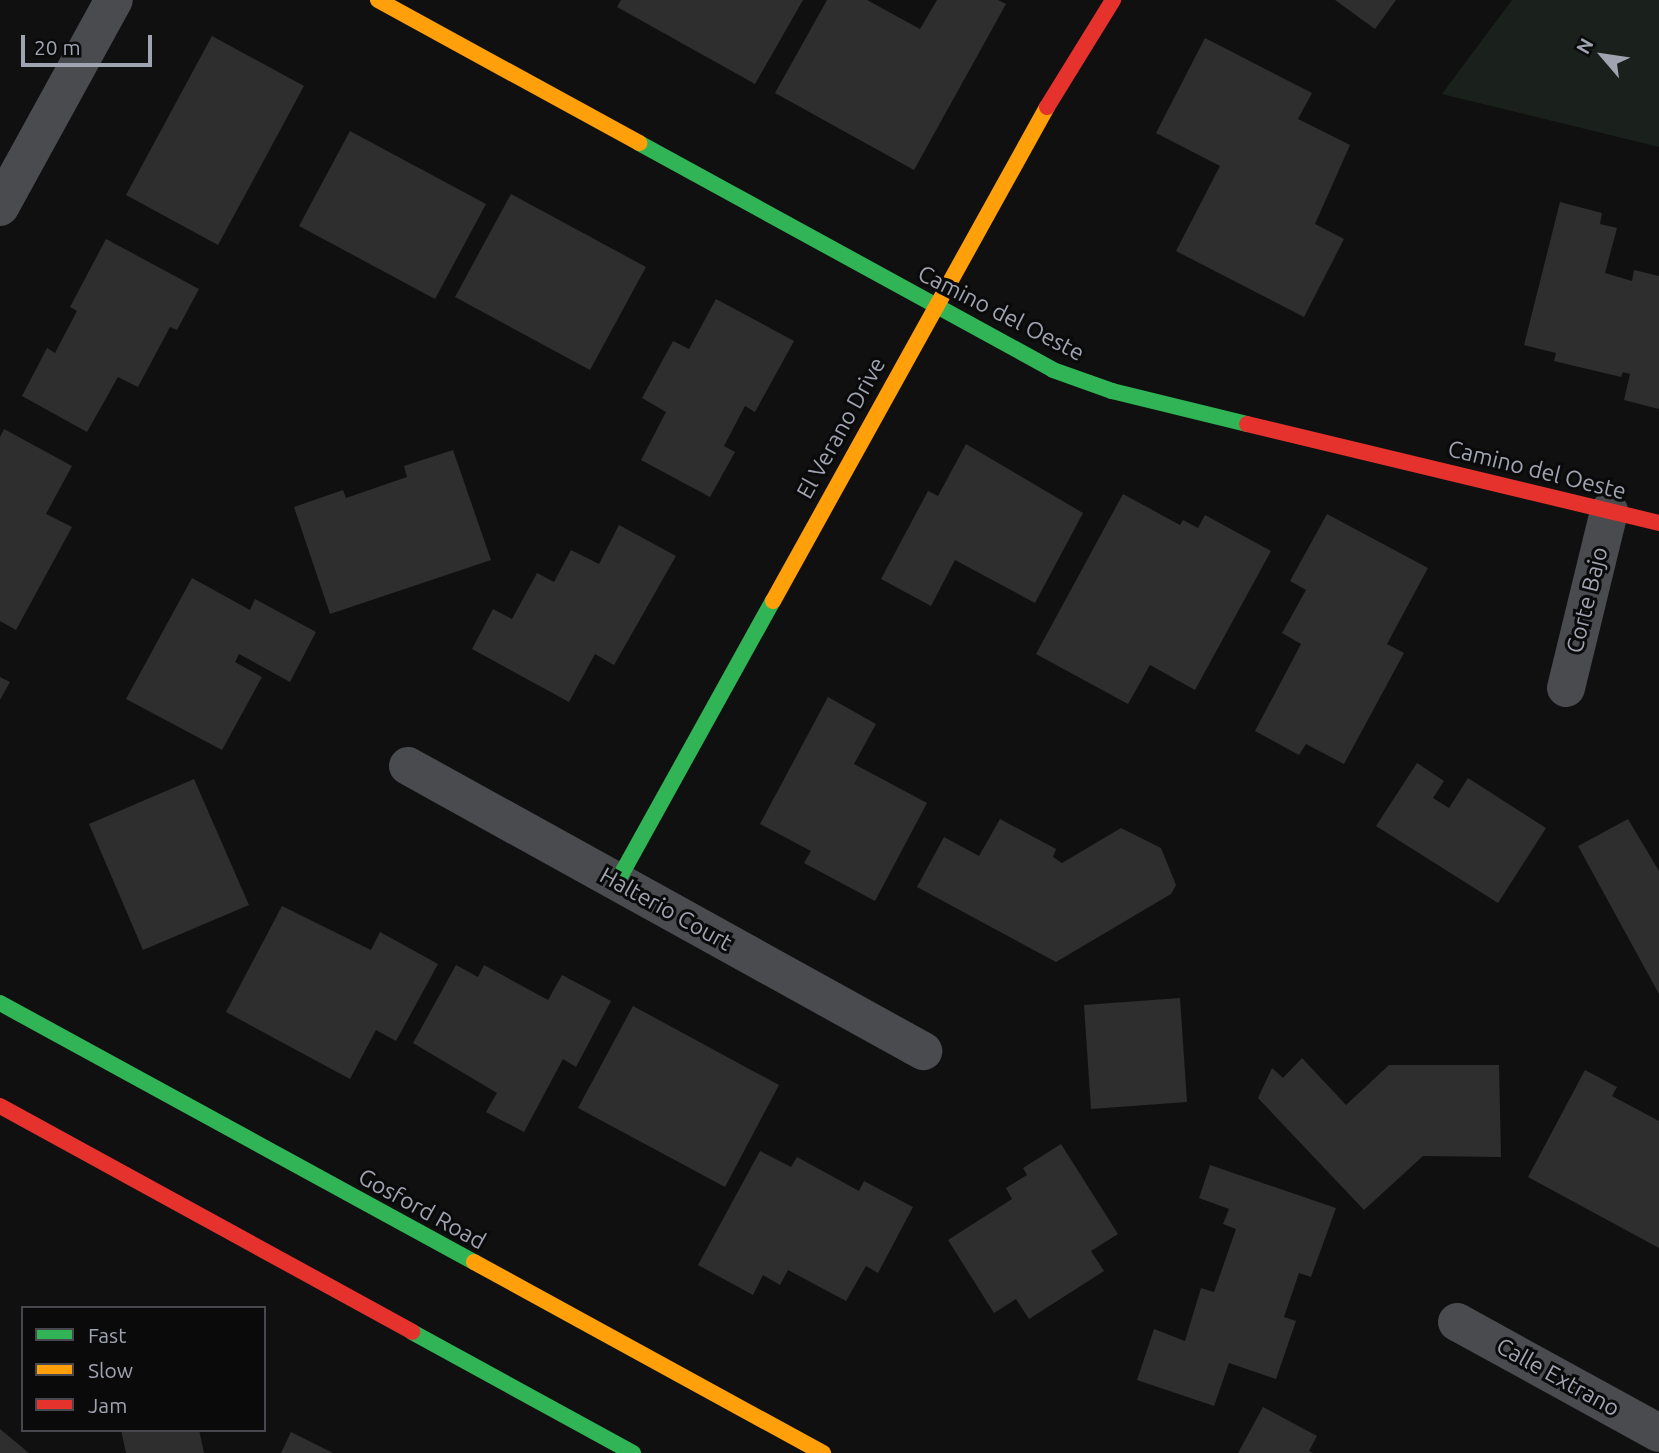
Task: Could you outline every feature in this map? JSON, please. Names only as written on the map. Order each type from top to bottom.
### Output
[{"type":"street","points":[[0,207],[114,0]]},
{"type":"street","name":"Camino del Oeste","points":[[378,0],[1053,370],[1112,391],[1659,523]]},
{"type":"street","name":"El Verano Drive","points":[[617,882],[934,307],[1060,84],[1113,0]]},
{"type":"street","name":"Corte Bajo","points":[[1566,688],[1609,511]]},
{"type":"street","name":"Halterio Court","points":[[408,766],[923,1051]]},
{"type":"street","name":"Gosford Road","points":[[0,1003],[823,1453]]},
{"type":"street","points":[[0,1106],[632,1453]]},
{"type":"street","name":"Calle Extrano","points":[[1457,1322],[1659,1433]]},
{"type":"shaded area","points":[[1512,0],[1659,0],[1659,147],[1442,94]]},
{"type":"building","points":[[621,0],[803,0],[755,84],[617,7]]},
{"type":"building","points":[[827,0],[867,0],[920,29],[937,0],[998,0],[1006,4],[914,170],[775,93]]},
{"type":"building","points":[[1335,0],[1396,0],[1375,29]]},
{"type":"building","points":[[212,36],[304,86],[218,245],[126,195]]},
{"type":"building","points":[[1205,38],[1312,93],[1298,119],[1350,145],[1315,224],[1344,239],[1304,317],[1176,251],[1220,166],[1156,133]]},
{"type":"building","points":[[350,131],[486,204],[435,299],[299,226]]},
{"type":"building","points":[[511,194],[646,267],[590,370],[455,297]]},
{"type":"building","points":[[1560,202],[1602,213],[1600,224],[1617,228],[1605,273],[1632,281],[1634,270],[1659,276],[1659,409],[1624,400],[1630,374],[1623,372],[1621,377],[1554,361],[1556,353],[1524,345]]},
{"type":"building","points":[[106,239],[199,289],[177,330],[170,327],[138,387],[118,377],[87,432],[22,396],[47,348],[55,353],[77,311],[70,307]]},
{"type":"building","points":[[716,299],[794,341],[755,412],[745,406],[724,446],[735,452],[710,497],[641,460],[666,412],[642,398],[673,341],[689,349]]},
{"type":"building","points":[[4,429],[72,466],[46,514],[72,527],[16,630],[0,621],[0,437]]},
{"type":"building","points":[[966,444],[1083,513],[1035,603],[955,560],[931,606],[881,579],[928,491],[938,496]]},
{"type":"building","points":[[453,450],[491,560],[330,614],[294,507],[343,490],[346,498],[407,477],[404,466]]},
{"type":"building","points":[[1123,494],[1180,525],[1183,520],[1198,528],[1205,515],[1271,551],[1195,690],[1150,665],[1128,704],[1036,654]]},
{"type":"building","points":[[1327,514],[1428,568],[1387,644],[1404,653],[1344,764],[1306,744],[1299,755],[1255,731],[1301,644],[1282,633],[1306,590],[1290,581]]},
{"type":"building","points":[[619,525],[676,556],[614,665],[595,654],[569,702],[472,649],[493,609],[512,619],[537,573],[554,582],[571,550],[599,564]]},
{"type":"building","points":[[192,578],[250,610],[255,599],[316,632],[290,682],[239,654],[235,662],[262,677],[222,750],[126,699]]},
{"type":"building","points":[[0,677],[10,682],[0,700]]},
{"type":"building","points":[[828,697],[876,724],[854,764],[927,803],[875,901],[804,863],[811,851],[760,824]]},
{"type":"building","points":[[1417,763],[1444,781],[1433,798],[1449,808],[1468,778],[1546,828],[1498,903],[1376,826]]},
{"type":"building","points":[[194,779],[249,905],[143,950],[89,824]]},
{"type":"building","points":[[1000,819],[1056,849],[1053,857],[1062,863],[1121,828],[1161,848],[1176,885],[1171,894],[1056,962],[917,887],[944,837],[979,856]]},
{"type":"building","points":[[1628,819],[1659,871],[1659,994],[1578,846]]},
{"type":"building","points":[[282,906],[371,950],[380,932],[438,964],[396,1041],[376,1030],[350,1079],[226,1012]]},
{"type":"building","points":[[456,965],[478,977],[484,965],[548,1000],[562,975],[611,1001],[576,1067],[563,1059],[524,1132],[486,1112],[497,1093],[413,1043]]},
{"type":"building","points":[[1180,998],[1187,1102],[1091,1109],[1084,1005]]},
{"type":"building","points":[[633,1006],[779,1085],[725,1187],[578,1108]]},
{"type":"building","points":[[1302,1058],[1346,1105],[1389,1065],[1499,1065],[1501,1157],[1423,1156],[1364,1210],[1258,1098],[1272,1068],[1283,1078]]},
{"type":"building","points":[[1585,1070],[1617,1087],[1612,1096],[1659,1121],[1659,1248],[1528,1177]]},
{"type":"building","points":[[1061,1144],[1118,1234],[1091,1251],[1104,1271],[1029,1319],[1016,1299],[994,1313],[948,1240],[1012,1199],[1006,1188],[1027,1175],[1023,1168]]},
{"type":"building","points":[[760,1151],[791,1167],[797,1157],[859,1191],[864,1181],[913,1207],[878,1273],[866,1266],[846,1301],[788,1270],[780,1285],[763,1275],[753,1295],[698,1265]]},
{"type":"building","points":[[1210,1165],[1336,1208],[1311,1277],[1299,1273],[1284,1317],[1296,1321],[1276,1379],[1229,1363],[1214,1406],[1137,1380],[1154,1329],[1185,1341],[1201,1288],[1214,1292],[1236,1229],[1223,1224],[1229,1209],[1199,1198]]},
{"type":"building","points":[[1263,1407],[1317,1436],[1309,1451],[1313,1453],[1238,1453]]},
{"type":"building","points":[[0,1429],[29,1453],[0,1453]]},
{"type":"building","points":[[121,1432],[199,1432],[204,1453],[126,1453]]},
{"type":"building","points":[[291,1432],[333,1453],[281,1453]]},
{"type":"traffic: fast","points":[[639,143],[1053,370],[1112,391],[1247,424]]},
{"type":"traffic: fast","points":[[617,882],[773,601]]},
{"type":"traffic: fast","points":[[0,1003],[474,1262]]},
{"type":"traffic: fast","points":[[412,1332],[633,1453]]},
{"type":"traffic: slow","points":[[378,0],[639,143]]},
{"type":"traffic: slow","points":[[773,601],[1047,107]]},
{"type":"traffic: slow","points":[[474,1262],[823,1453]]},
{"type":"traffic: jam","points":[[1047,107],[1113,0]]},
{"type":"traffic: jam","points":[[1247,424],[1659,523]]},
{"type":"traffic: jam","points":[[0,1106],[412,1332]]}]
